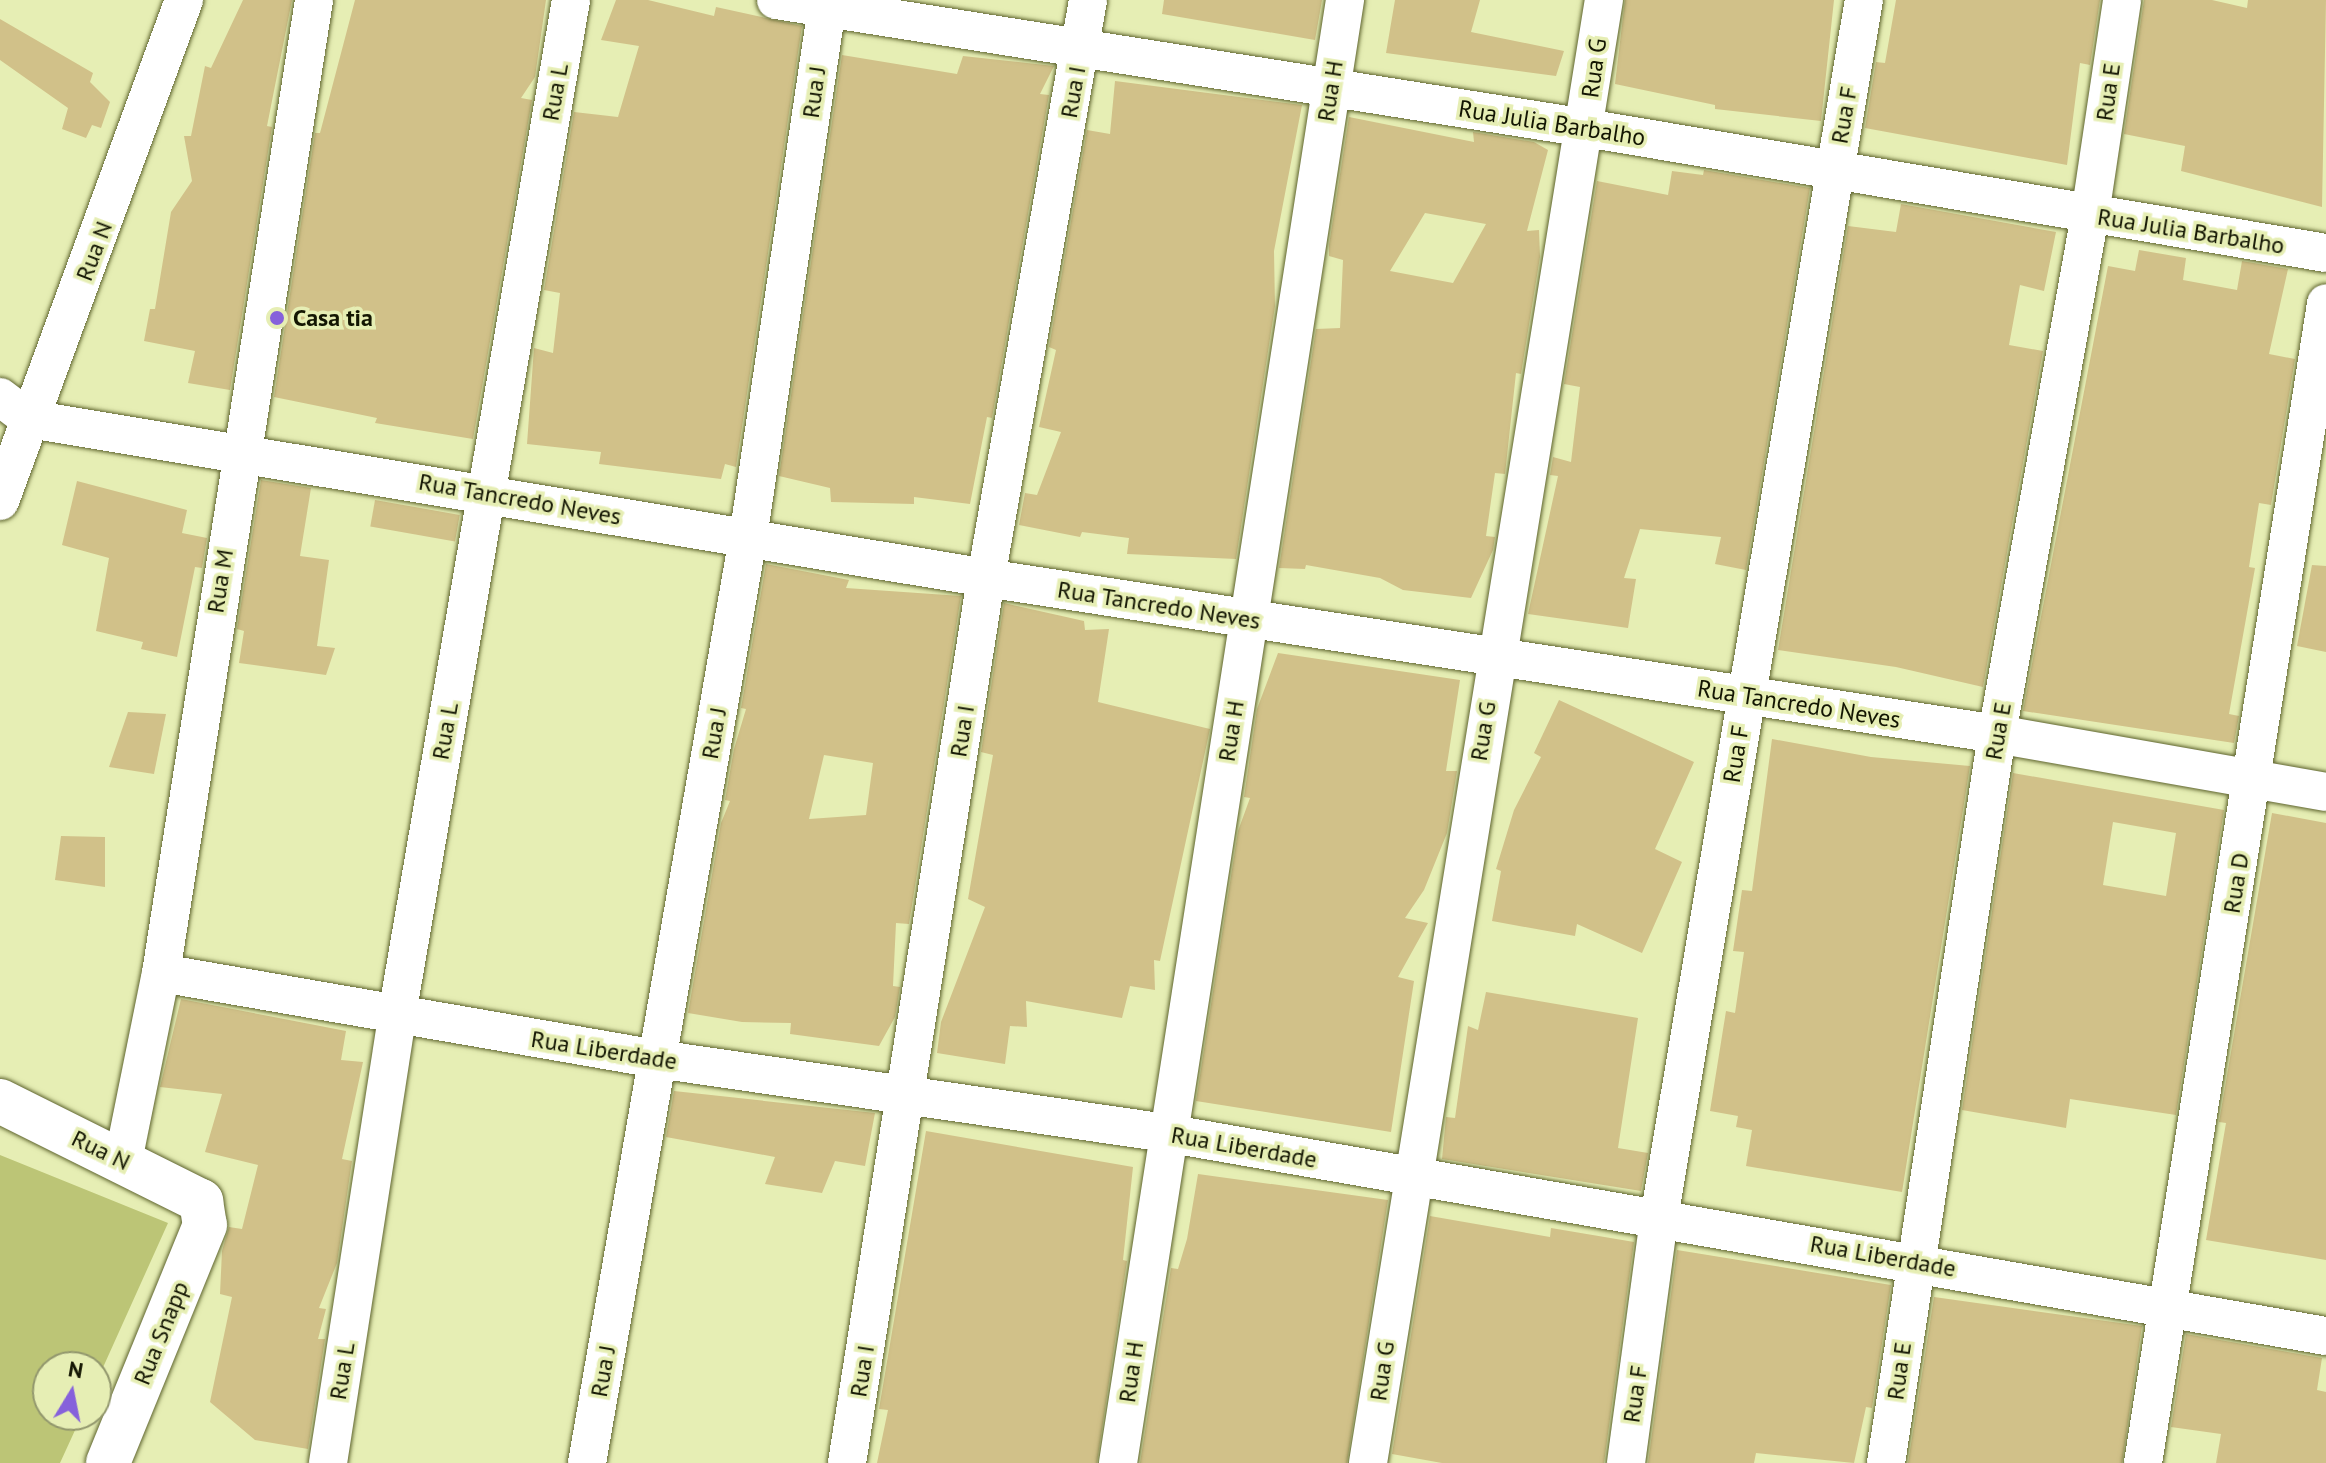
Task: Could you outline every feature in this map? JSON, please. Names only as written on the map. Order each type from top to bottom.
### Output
[{"type":"main road","name":"Rua N","points":[[0,1101],[201,1201]]},
{"type":"main road","name":"Rua Snapp","points":[[116,1462],[205,1225],[201,1201]]},
{"type":"street","name":"Rua N","points":[[0,501],[15,408],[184,0]]},
{"type":"street","name":"Rua M","points":[[123,1161],[161,973],[240,450],[314,0]]},
{"type":"street","name":"Rua L","points":[[328,1463],[397,1015],[571,0]]},
{"type":"street","name":"Rua Julia Barbalho","points":[[776,0],[827,4],[1080,52],[1586,128],[2326,253]]},
{"type":"street","name":"Rua I","points":[[847,1463],[986,578],[1088,0]]},
{"type":"street","name":"Rua H","points":[[1118,1463],[1166,1133],[1345,0]]},
{"type":"street","name":"Rua G","points":[[1368,1463],[1495,655],[1586,128],[1604,0]]},
{"type":"street","name":"Rua F","points":[[1626,1463],[1659,1218],[1864,0]]},
{"type":"street","name":"Rua E","points":[[1886,1463],[1997,734],[2090,215],[2122,0]]},
{"type":"street","name":"Rua J","points":[[587,1463],[748,538],[827,4]]},
{"type":"street","name":"Rua D","points":[[2143,1463],[2326,303]]},
{"type":"street","name":"Rua Tancredo Neves","points":[[15,408],[240,450],[986,578],[1495,655],[1746,698],[1997,734],[2326,792]]},
{"type":"street","name":"Rua Liberdade","points":[[161,973],[657,1059],[1166,1133],[1916,1261],[2326,1336]]},
{"type":"green space","points":[[0,1155],[168,1223],[110,1351],[32,1351],[32,1431],[75,1431],[60,1463],[0,1463]]},
{"type":"building","points":[[243,0],[292,0],[267,126],[272,127],[230,390],[188,383],[195,351],[144,341],[150,309],[155,309],[171,212],[192,181],[184,136],[191,136],[205,66],[211,68]]},
{"type":"building","points":[[355,0],[546,0],[535,77],[521,98],[532,100],[473,439],[375,423],[377,418],[274,397],[315,133],[320,133]]},
{"type":"building","points":[[616,0],[648,0],[714,16],[716,7],[802,26],[736,467],[725,464],[721,479],[599,464],[601,452],[527,444],[534,348],[553,353],[560,293],[544,290],[574,112],[618,117],[639,46],[601,40]]},
{"type":"building","points":[[1164,0],[1322,0],[1315,40],[1162,14]]},
{"type":"building","points":[[1395,0],[1480,0],[1471,32],[1564,51],[1556,76],[1386,53]]},
{"type":"building","points":[[1625,0],[1834,0],[1821,121],[1715,109],[1715,105],[1615,84]]},
{"type":"building","points":[[1896,0],[2100,0],[2090,65],[2080,63],[2067,165],[1865,128],[1876,62],[1885,63]]},
{"type":"building","points":[[2144,0],[2212,0],[2247,8],[2248,0],[2326,0],[2322,207],[2181,171],[2185,146],[2124,134]]},
{"type":"building","points":[[0,19],[93,73],[90,82],[110,102],[101,128],[92,125],[86,138],[62,129],[68,108],[0,60]]},
{"type":"building","points":[[842,55],[957,74],[963,56],[1054,66],[1040,94],[1049,95],[992,418],[987,417],[970,504],[914,497],[914,504],[831,502],[830,488],[779,476]]},
{"type":"building","points":[[1115,81],[1302,105],[1274,251],[1275,306],[1236,559],[1127,554],[1129,538],[1082,532],[1080,537],[1019,525],[1025,493],[1037,495],[1061,432],[1039,427],[1056,350],[1049,347],[1087,130],[1110,134]]},
{"type":"building","points":[[1349,117],[1474,142],[1473,132],[1534,142],[1548,150],[1527,231],[1539,230],[1540,257],[1521,374],[1516,373],[1505,474],[1495,473],[1486,536],[1495,537],[1493,550],[1471,598],[1403,590],[1380,578],[1306,565],[1305,569],[1279,568],[1316,329],[1340,328],[1343,260],[1329,256]],"holes":[[[1425,213],[1486,224],[1453,283],[1390,271]]]},
{"type":"building","points":[[1704,170],[1810,188],[1746,570],[1715,564],[1721,537],[1640,529],[1624,578],[1636,579],[1628,628],[1528,614],[1558,476],[1550,475],[1553,457],[1571,462],[1580,387],[1564,384],[1597,181],[1668,195],[1672,171],[1703,175]]},
{"type":"building","points":[[1901,204],[2056,232],[2044,291],[2020,285],[2009,345],[2043,351],[1983,687],[1896,667],[1778,650],[1848,226],[1896,232]]},
{"type":"building","points":[[2139,250],[2186,258],[2183,280],[2237,290],[2242,261],[2288,269],[2269,354],[2295,359],[2271,505],[2259,503],[2249,567],[2255,568],[2229,714],[2239,716],[2234,743],[2023,711],[2108,266],[2135,271]]},
{"type":"building","points":[[261,480],[311,488],[300,556],[329,560],[317,646],[335,648],[326,675],[239,663],[244,631],[237,629]]},
{"type":"building","points":[[77,481],[187,510],[182,533],[207,538],[202,568],[195,567],[177,657],[141,649],[143,642],[96,631],[109,558],[62,545]]},
{"type":"building","points":[[375,500],[460,515],[455,542],[370,527]]},
{"type":"building","points":[[766,564],[849,580],[846,588],[961,596],[909,924],[896,923],[893,986],[900,987],[895,1017],[879,1046],[790,1034],[791,1023],[742,1022],[688,1013],[721,823],[730,801],[725,800],[734,749],[746,709],[741,708]],"holes":[[[824,755],[873,763],[866,815],[809,819]]]},
{"type":"building","points":[[2312,565],[2326,566],[2326,652],[2297,646]]},
{"type":"building","points":[[1004,603],[1084,621],[1085,630],[1109,629],[1098,702],[1210,729],[1160,961],[1154,960],[1155,990],[1130,986],[1122,1018],[1026,1001],[1027,1027],[1010,1026],[1005,1064],[937,1053],[941,1022],[985,907],[968,899],[993,755],[981,752]]},
{"type":"building","points":[[1278,653],[1460,680],[1446,771],[1457,771],[1447,833],[1424,890],[1405,918],[1428,923],[1398,977],[1414,981],[1391,1132],[1196,1101],[1238,831],[1250,798],[1244,797],[1257,709]]},
{"type":"building","points":[[1559,700],[1694,762],[1655,849],[1682,862],[1642,953],[1577,924],[1575,936],[1492,921],[1501,871],[1496,869],[1514,810],[1541,757],[1534,753]]},
{"type":"building","points":[[128,712],[166,714],[154,774],[109,767]]},
{"type":"building","points":[[1772,739],[1871,757],[1970,766],[1902,1192],[1746,1166],[1752,1130],[1736,1127],[1738,1116],[1710,1111],[1726,1011],[1735,1013],[1744,952],[1733,951],[1742,890],[1752,891]]},
{"type":"building","points":[[2013,773],[2224,810],[2176,1115],[2070,1099],[2066,1128],[1962,1110]],"holes":[[[2113,822],[2176,833],[2166,896],[2103,885]]]},
{"type":"building","points":[[2272,813],[2326,823],[2326,1260],[2206,1240],[2226,1123],[2219,1122]]},
{"type":"building","points":[[61,836],[105,837],[105,887],[55,880]]},
{"type":"building","points":[[1486,992],[1638,1018],[1618,1148],[1648,1153],[1641,1191],[1442,1159],[1446,1117],[1455,1118],[1468,1026],[1478,1030]]},
{"type":"building","points":[[181,999],[346,1031],[341,1060],[363,1062],[342,1159],[352,1161],[337,1263],[319,1308],[326,1309],[318,1339],[325,1339],[308,1449],[255,1440],[210,1402],[232,1297],[220,1294],[222,1251],[229,1227],[242,1229],[258,1165],[205,1152],[222,1094],[160,1087]]},
{"type":"building","points":[[674,1091],[875,1113],[865,1166],[835,1161],[822,1193],[765,1184],[775,1157],[666,1137]]},
{"type":"building","points":[[926,1131],[1133,1167],[1123,1260],[1127,1261],[1097,1463],[877,1463],[888,1410],[879,1409]]},
{"type":"building","points":[[1198,1174],[1388,1200],[1347,1463],[1140,1463],[1171,1268],[1178,1269],[1187,1239]]},
{"type":"building","points":[[1430,1216],[1550,1237],[1551,1228],[1634,1242],[1604,1463],[1442,1463],[1392,1454]]},
{"type":"building","points":[[1677,1250],[1891,1285],[1872,1408],[1866,1407],[1854,1463],[1756,1453],[1754,1463],[1648,1463]]},
{"type":"building","points":[[1934,1297],[2142,1326],[2122,1463],[1908,1463]]},
{"type":"building","points":[[2186,1334],[2322,1358],[2317,1390],[2326,1392],[2326,1463],[2216,1463],[2221,1434],[2171,1427]]},
{"type":"place","name":"Casa tia","points":[[277,318]]}]
